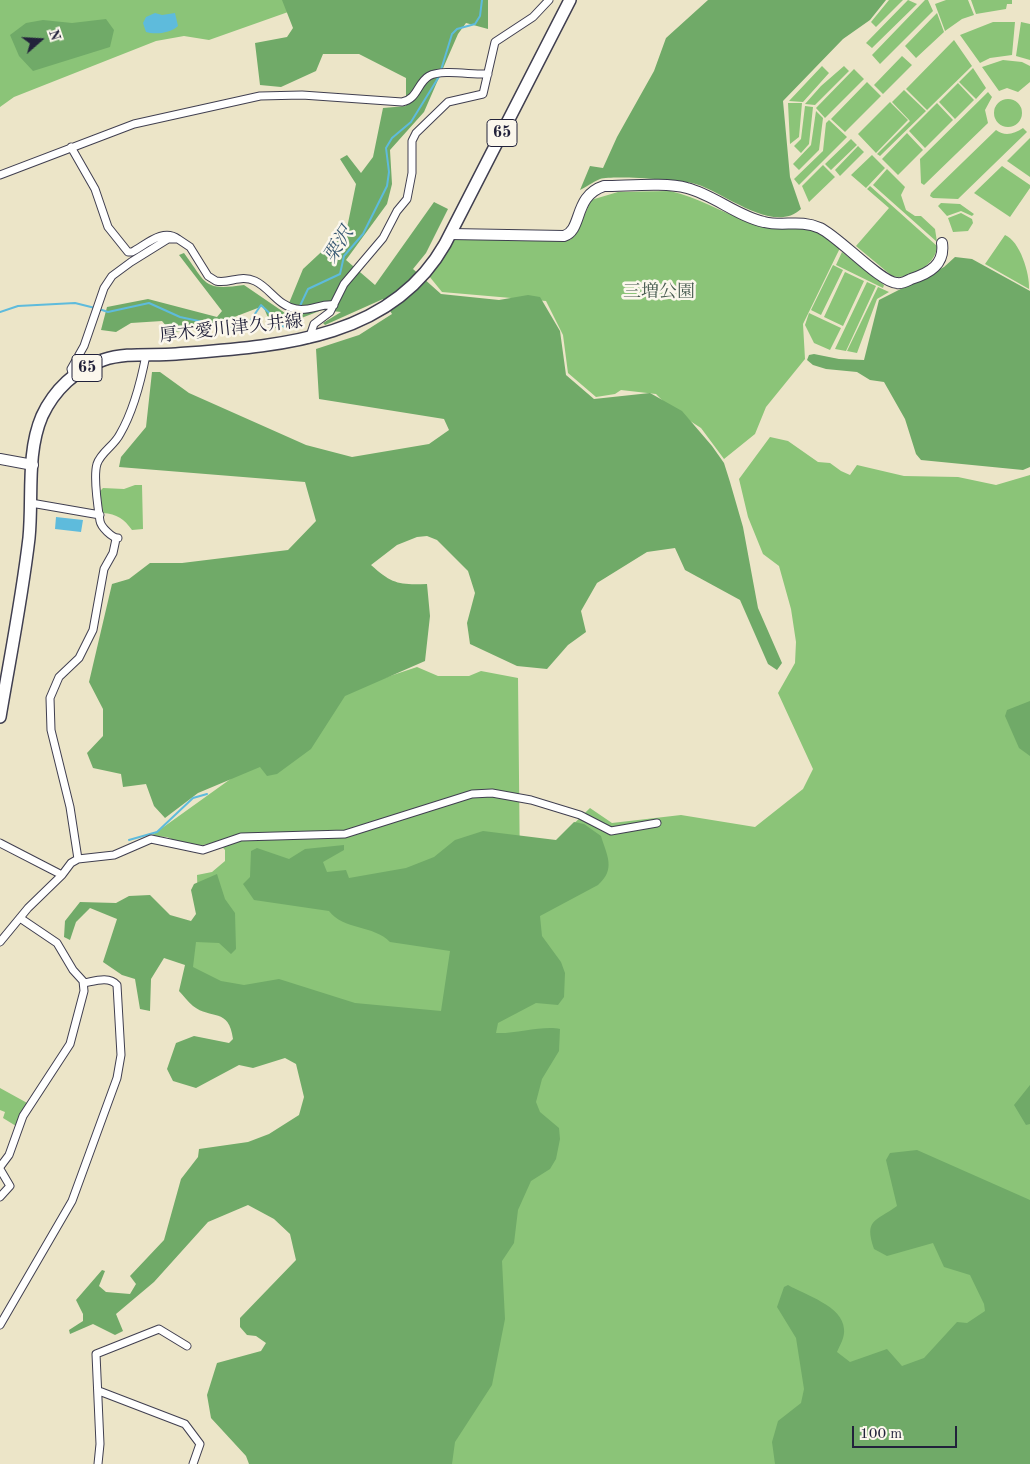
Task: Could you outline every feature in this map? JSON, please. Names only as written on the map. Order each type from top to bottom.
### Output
[{"type":"main road","name":"厚木愛川津久井線","points":[[0,717],[24,575],[35,438],[43,415],[53,397],[73,377],[104,360],[120,356],[184,353],[308,339],[346,326],[396,300],[428,270],[451,234],[570,0]]},
{"type":"street","points":[[308,339],[314,324],[326,316],[334,305],[344,284],[382,238],[397,211],[407,199],[412,173],[412,141],[416,133],[448,102],[483,94],[495,42],[533,17],[550,0]]},
{"type":"street","points":[[0,175],[147,120],[268,95],[297,94],[407,101],[413,97],[426,78],[438,73],[488,74]]},
{"type":"street","points":[[71,147],[95,189],[108,226],[128,252],[132,252],[164,234],[171,234],[190,247],[213,280],[220,282],[235,278],[250,279],[263,286],[285,306],[294,309],[304,310],[325,304],[334,305]]},
{"type":"street","points":[[451,234],[564,236],[572,230],[586,197],[597,188],[604,186],[678,187],[693,190],[762,222],[799,222],[820,228],[886,279],[897,283],[918,277],[936,266],[942,257],[942,243]]},
{"type":"street","points":[[73,377],[71,369],[84,346],[106,284],[116,272],[164,242],[178,239]]},
{"type":"street","points":[[78,859],[70,807],[51,730],[50,698],[59,677],[79,658],[93,630],[104,569],[113,553],[117,538],[100,522],[96,478],[97,464],[123,428],[140,384],[146,354]]},
{"type":"street","points":[[0,459],[33,465]]},
{"type":"street","points":[[31,503],[100,515]]},
{"type":"street","points":[[0,942],[71,863],[78,859],[114,855],[150,839],[203,850],[241,838],[345,834],[477,793],[492,793],[531,800],[580,815],[611,831],[657,823]]},
{"type":"street","points":[[0,842],[62,875]]},
{"type":"street","points":[[0,1197],[10,1186],[0,1168],[9,1156],[23,1116],[70,1044],[80,1014],[84,983],[57,943],[20,918]]},
{"type":"street","points":[[0,1325],[72,1201],[117,1078],[120,1055],[117,985],[114,981],[106,980],[84,983]]},
{"type":"street","points":[[98,1464],[100,1444],[96,1354],[159,1329],[187,1346]]},
{"type":"street","points":[[98,1391],[185,1424],[200,1444],[193,1464]]},
{"type":"green space","points":[[0,0],[322,0],[209,40],[184,36],[156,41],[14,97],[0,107]]},
{"type":"green space","points":[[282,0],[488,0],[488,29],[466,23],[458,34],[424,112],[390,150],[392,184],[387,204],[346,260],[375,285],[434,202],[448,209],[426,253],[413,269],[441,294],[499,300],[528,295],[540,297],[560,331],[566,375],[594,399],[650,393],[682,411],[724,463],[743,527],[758,608],[782,663],[777,670],[768,664],[740,600],[685,570],[675,548],[647,552],[597,583],[581,611],[586,632],[568,645],[547,669],[517,666],[470,644],[467,623],[475,593],[468,571],[437,540],[427,536],[417,537],[397,545],[371,565],[396,582],[427,584],[430,616],[425,661],[345,696],[311,749],[277,774],[267,776],[260,767],[198,793],[165,818],[154,806],[146,784],[123,787],[121,774],[93,768],[87,753],[103,736],[103,709],[89,682],[112,584],[129,579],[150,563],[182,563],[288,550],[316,521],[305,482],[119,467],[121,457],[146,427],[152,372],[160,372],[189,393],[306,445],[352,457],[429,444],[449,430],[444,419],[319,399],[316,349],[359,335],[392,314],[383,299],[325,325],[323,323],[341,312],[322,310],[273,329],[263,306],[229,319],[172,333],[162,321],[131,323],[116,332],[101,330],[107,307],[148,299],[217,317],[222,311],[179,255],[184,253],[207,283],[221,287],[244,285],[285,313],[303,269],[347,228],[356,184],[340,159],[347,155],[361,173],[373,157],[383,108],[406,106],[406,78],[359,54],[323,54],[316,71],[281,87],[260,85],[255,43],[287,37],[293,28]]},
{"type":"green space","points":[[708,0],[886,0],[870,20],[843,39],[783,101],[790,177],[801,209],[789,216],[776,217],[761,214],[704,187],[684,182],[645,178],[608,178],[600,179],[580,190],[590,166],[603,168],[617,137],[654,71],[666,38]]},
{"type":"green space","points":[[889,0],[903,0],[876,27],[871,22]]},
{"type":"green space","points":[[908,0],[917,4],[872,48],[866,43]]},
{"type":"green space","points":[[925,0],[928,0],[933,11],[880,64],[872,55]]},
{"type":"green space","points":[[946,0],[968,0],[974,15],[962,19],[945,31],[935,4]]},
{"type":"green space","points":[[971,0],[1012,0],[1012,4],[1007,4],[1006,9],[976,14]]},
{"type":"green space","points":[[937,13],[944,32],[916,58],[905,46]]},
{"type":"green space","points":[[106,19],[114,30],[110,47],[33,71],[19,56],[10,35],[26,23],[43,20],[72,23]]},
{"type":"green space","points":[[993,22],[1015,22],[1012,55],[990,58],[980,63],[960,35]]},
{"type":"green space","points":[[1021,22],[1030,24],[1030,60],[1016,56]]},
{"type":"green space","points":[[954,40],[972,66],[927,110],[906,89]]},
{"type":"green space","points":[[902,56],[912,65],[883,94],[874,85]]},
{"type":"green space","points":[[1003,60],[1022,62],[1030,66],[1030,82],[1018,92],[1007,88],[999,91],[982,67]]},
{"type":"green space","points":[[822,66],[829,73],[803,102],[789,101]]},
{"type":"green space","points":[[844,66],[849,71],[815,105],[805,104],[821,86]]},
{"type":"green space","points":[[973,68],[986,88],[976,99],[959,82]]},
{"type":"green space","points":[[854,69],[864,79],[825,118],[816,108]]},
{"type":"green space","points":[[867,82],[881,96],[845,132],[831,119]]},
{"type":"green space","points":[[958,83],[974,100],[955,119],[939,102]]},
{"type":"green space","points":[[904,90],[926,111],[880,156],[877,154],[910,121],[892,102]]},
{"type":"green space","points":[[988,92],[992,97],[985,110],[988,123],[924,185],[921,183],[920,159]]},
{"type":"green space","points":[[1008,99],[1018,103],[1022,113],[1018,123],[1008,127],[998,123],[994,113],[998,103]]},
{"type":"green space","points":[[890,102],[908,120],[876,153],[858,134]]},
{"type":"green space","points":[[788,103],[802,103],[799,137],[790,144]]},
{"type":"green space","points":[[937,103],[953,120],[925,148],[909,131]]},
{"type":"green space","points":[[805,106],[813,107],[809,144],[801,153],[794,146],[801,139]]},
{"type":"green space","points":[[816,111],[823,118],[819,150],[799,170],[793,164],[811,145]]},
{"type":"green space","points":[[829,120],[847,137],[799,185],[794,179],[823,151],[826,123]]},
{"type":"green space","points":[[1023,128],[1027,132],[958,199],[933,198],[930,196],[996,130],[1010,134]]},
{"type":"green space","points":[[907,133],[923,150],[898,175],[882,159]]},
{"type":"green space","points":[[1030,138],[1030,177],[1007,161]]},
{"type":"green space","points":[[851,139],[857,145],[831,170],[825,164]]},
{"type":"green space","points":[[858,146],[864,152],[840,176],[835,170]]},
{"type":"green space","points":[[872,155],[885,168],[866,188],[851,175]]},
{"type":"green space","points":[[823,165],[835,177],[809,202],[802,186]]},
{"type":"green space","points":[[1002,166],[1030,185],[1030,188],[1010,217],[974,193]]},
{"type":"green space","points":[[887,169],[905,187],[901,195],[906,210],[915,216],[921,216],[935,229],[937,242],[873,185]]},
{"type":"green space","points":[[870,186],[937,246],[936,253],[932,259],[921,270],[906,276],[892,276],[856,246],[889,208],[867,189]]},
{"type":"green space","name":"三増公園","points":[[670,191],[690,197],[746,220],[772,225],[806,228],[829,238],[840,248],[803,324],[805,359],[766,407],[755,434],[724,459],[701,428],[670,408],[656,394],[621,390],[615,394],[596,397],[568,373],[563,335],[546,301],[442,292],[429,276],[452,241],[461,238],[570,240],[577,233],[591,200],[618,192]]},
{"type":"green space","points":[[941,203],[960,204],[974,214],[972,216],[961,211],[947,216],[938,206]]},
{"type":"green space","points":[[961,213],[972,219],[973,223],[968,231],[953,232],[948,218]]},
{"type":"green space","points":[[1005,235],[1015,244],[1023,259],[1028,275],[1029,289],[985,264]]},
{"type":"green space","points":[[842,252],[884,285],[883,288],[836,265]]},
{"type":"green space","points":[[955,257],[972,259],[1030,291],[1030,467],[1023,470],[921,460],[916,454],[905,419],[884,382],[870,380],[857,372],[826,369],[813,365],[807,360],[809,355],[814,354],[839,359],[864,360],[879,300],[944,267]]},
{"type":"green space","points":[[833,265],[843,270],[821,315],[811,310]]},
{"type":"green space","points":[[845,272],[864,281],[843,326],[824,317]]},
{"type":"green space","points":[[867,282],[876,286],[846,351],[835,349]]},
{"type":"green space","points":[[878,287],[889,292],[877,299],[857,353],[847,351]]},
{"type":"green space","points":[[809,313],[841,328],[830,350],[814,343],[805,325]]},
{"type":"green space","points":[[770,437],[788,441],[818,462],[830,463],[850,475],[857,465],[904,476],[958,477],[996,485],[1030,475],[1030,1343],[908,1464],[422,1464],[387,1103],[190,970],[198,904],[197,875],[212,872],[225,861],[225,850],[218,842],[198,846],[180,843],[167,837],[151,836],[324,712],[342,692],[417,667],[438,676],[469,676],[481,671],[518,678],[520,876],[590,808],[612,823],[681,815],[755,827],[803,789],[813,769],[778,693],[795,663],[796,642],[791,609],[779,566],[763,554],[748,517],[739,479]]},
{"type":"green space","points":[[135,485],[142,485],[143,529],[132,530],[120,518],[103,513],[100,491],[103,488],[124,489]]},
{"type":"green space","points":[[1030,701],[1030,756],[1019,748],[1005,716],[1007,710]]},
{"type":"green space","points":[[574,822],[584,824],[601,836],[607,856],[608,868],[604,879],[598,885],[540,916],[542,936],[561,962],[565,973],[564,997],[558,1005],[536,1003],[498,1023],[496,1033],[546,1028],[560,1029],[559,1051],[542,1079],[536,1102],[540,1112],[559,1128],[560,1139],[556,1159],[550,1169],[531,1181],[518,1210],[514,1243],[502,1261],[505,1319],[492,1385],[455,1442],[452,1464],[249,1464],[246,1456],[211,1418],[207,1395],[217,1363],[261,1351],[266,1343],[256,1336],[247,1335],[240,1327],[240,1318],[296,1260],[290,1234],[274,1219],[248,1205],[208,1222],[154,1282],[116,1314],[123,1331],[115,1335],[93,1324],[70,1334],[69,1330],[83,1321],[83,1314],[76,1300],[102,1270],[105,1271],[99,1286],[106,1292],[130,1294],[136,1284],[130,1276],[164,1240],[181,1179],[198,1157],[199,1149],[248,1142],[269,1134],[299,1115],[304,1097],[296,1064],[285,1058],[253,1068],[239,1065],[196,1088],[173,1081],[167,1069],[176,1043],[194,1036],[229,1043],[233,1039],[228,1022],[223,1018],[206,1013],[189,1003],[179,991],[185,965],[164,958],[151,979],[150,1011],[140,1009],[135,979],[122,975],[103,962],[117,919],[90,908],[76,922],[70,940],[64,937],[65,921],[80,902],[116,903],[129,896],[150,895],[170,915],[191,921],[196,914],[191,890],[194,884],[217,874],[225,899],[235,913],[236,949],[231,954],[219,943],[196,942],[193,967],[221,981],[244,985],[279,979],[355,1003],[441,1011],[450,951],[390,942],[376,933],[342,921],[329,911],[254,900],[243,884],[250,877],[251,851],[257,848],[289,859],[305,849],[344,845],[344,850],[323,862],[327,872],[346,870],[349,878],[406,868],[434,857],[455,840],[483,831],[556,840]]},
{"type":"green space","points":[[1030,1085],[1030,1124],[1026,1125],[1014,1105]]},
{"type":"green space","points":[[0,1088],[29,1104],[16,1126],[3,1118],[5,1112],[0,1110]]},
{"type":"green space","points":[[917,1150],[1030,1200],[1030,1464],[775,1464],[772,1442],[778,1421],[801,1403],[804,1389],[796,1338],[777,1307],[784,1287],[788,1285],[813,1297],[837,1314],[842,1321],[844,1332],[837,1352],[850,1362],[887,1349],[902,1366],[924,1358],[957,1322],[967,1323],[985,1311],[984,1304],[970,1275],[944,1267],[933,1243],[887,1256],[874,1249],[870,1232],[871,1226],[877,1219],[897,1206],[886,1160],[890,1153]]},
{"type":"water","points":[[155,13],[162,15],[175,13],[178,26],[163,33],[146,32],[143,23],[146,17]]},
{"type":"water","points":[[56,517],[83,520],[81,532],[55,529]]},
{"type":"waterway","name":"栗沢","points":[[441,70],[452,34],[457,29],[475,24],[480,16],[482,0]]},
{"type":"waterway","name":"栗沢","points":[[299,308],[308,289],[340,274],[344,256],[363,234],[387,186],[389,172],[386,148],[392,138],[411,122],[440,75]]},
{"type":"waterway","name":"栗沢","points":[[0,312],[18,306],[75,303],[95,308]]},
{"type":"waterway","name":"栗沢","points":[[99,309],[108,312],[149,303],[180,317],[236,329],[246,327],[261,305],[285,328],[297,312]]},
{"type":"waterway","points":[[129,840],[157,832],[193,798],[207,794]]}]
